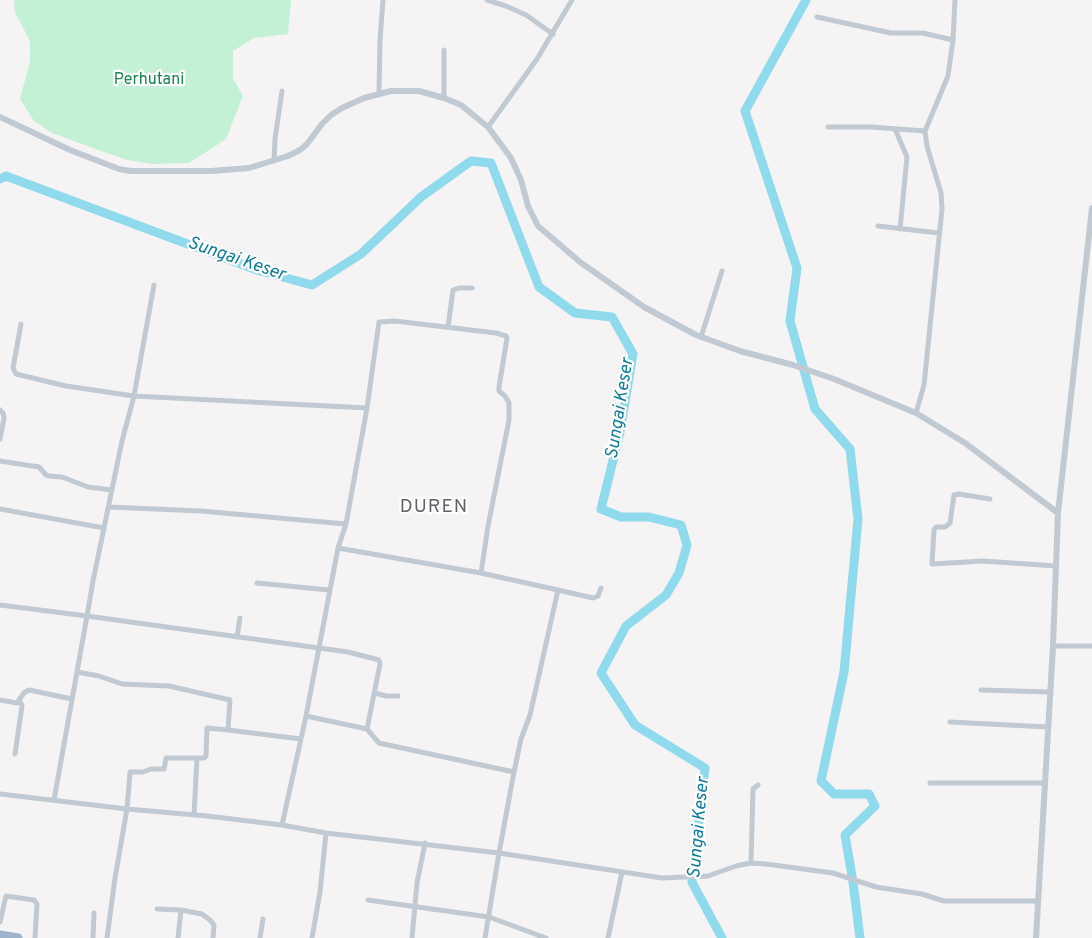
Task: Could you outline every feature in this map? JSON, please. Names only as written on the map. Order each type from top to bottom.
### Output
[{"type":"highway","points":[[0,935],[18,938]]},
{"type":"street","points":[[380,94],[380,40],[383,0]]},
{"type":"street","points":[[488,0],[526,15],[553,34]]},
{"type":"street","points":[[488,127],[537,60],[572,0]]},
{"type":"street","points":[[916,413],[924,385],[942,209],[941,193],[927,146],[925,130],[948,76],[954,40],[955,0]]},
{"type":"street","points":[[817,17],[891,33],[923,33],[954,40]]},
{"type":"street","points":[[444,50],[444,98]]},
{"type":"street","points":[[274,162],[277,121],[282,91]]},
{"type":"street","points":[[0,118],[70,150],[119,168],[131,171],[211,171],[249,168],[274,162],[300,150],[322,124],[342,108],[364,98],[391,91],[419,91],[444,98],[461,105],[488,127],[511,158],[521,180],[528,206],[538,226],[580,262],[644,307],[701,337],[740,351],[806,369],[916,413],[965,443],[1058,513]]},
{"type":"street","points":[[828,127],[925,130]]},
{"type":"street","points":[[895,129],[906,157],[900,229]]},
{"type":"street","points":[[1036,938],[1053,646],[1058,513],[1092,208]]},
{"type":"street","points":[[878,226],[939,233]]},
{"type":"street","points":[[701,337],[722,271]]},
{"type":"street","points":[[54,800],[76,672],[122,441],[134,396],[154,285]]},
{"type":"street","points":[[448,326],[453,290],[472,288]]},
{"type":"street","points":[[282,825],[306,716],[329,590],[338,548],[346,524],[379,322],[394,321],[448,326],[504,335],[507,338],[499,387],[509,403],[509,420],[488,526],[481,573]]},
{"type":"street","points":[[20,324],[13,368],[16,374],[66,386],[134,396],[366,408]]},
{"type":"street","points":[[0,410],[4,418],[0,439]]},
{"type":"street","points":[[0,461],[39,467],[49,476],[62,477],[88,487],[112,490]]},
{"type":"street","points":[[990,499],[959,494],[954,495],[950,523],[946,527],[934,530],[932,564],[984,561],[1056,566]]},
{"type":"street","points":[[109,507],[202,511],[346,524]]},
{"type":"street","points":[[0,509],[104,528]]},
{"type":"street","points":[[338,548],[481,573],[593,598],[598,596],[600,588]]},
{"type":"street","points":[[257,583],[329,590]]},
{"type":"street","points":[[485,938],[514,772],[521,739],[530,716],[558,590]]},
{"type":"street","points":[[0,605],[348,652],[379,660],[375,693],[366,729]]},
{"type":"street","points":[[237,637],[240,618]]},
{"type":"street","points":[[1053,646],[1092,646]]},
{"type":"street","points":[[76,672],[99,676],[122,684],[169,686],[230,700],[228,730]]},
{"type":"street","points":[[18,702],[24,693],[30,690],[72,699]]},
{"type":"street","points":[[981,690],[1050,692]]},
{"type":"street","points":[[375,693],[386,696],[398,696]]},
{"type":"street","points":[[0,700],[22,703],[15,754]]},
{"type":"street","points":[[306,716],[366,729],[379,742],[514,772]]},
{"type":"street","points":[[950,722],[1048,727]]},
{"type":"street","points":[[107,938],[127,809],[130,772],[164,769],[166,758],[206,757],[207,728],[301,739]]},
{"type":"street","points":[[194,815],[197,758]]},
{"type":"street","points":[[930,783],[1045,783]]},
{"type":"street","points":[[751,864],[753,789],[758,785]]},
{"type":"street","points":[[0,794],[282,825],[326,833],[425,843],[662,878],[708,876],[727,868],[751,864],[766,864],[814,869],[876,887],[922,894],[944,901],[1038,901]]},
{"type":"street","points":[[312,938],[320,892],[326,833]]},
{"type":"street","points":[[412,938],[417,883],[425,843]]},
{"type":"street","points":[[608,938],[622,872]]},
{"type":"street","points":[[0,922],[6,896],[34,900],[38,904],[36,938]]},
{"type":"street","points":[[368,900],[489,917],[546,938]]},
{"type":"street","points":[[157,909],[181,910],[202,914],[214,924],[213,938]]},
{"type":"street","points":[[178,938],[181,910]]},
{"type":"street","points":[[93,938],[94,913]]},
{"type":"street","points":[[260,938],[263,919]]},
{"type":"green space","name":"Perhutani","points":[[14,0],[291,0],[288,34],[254,38],[233,51],[233,78],[243,96],[226,139],[189,163],[153,164],[127,160],[93,148],[52,133],[34,121],[20,99],[30,62],[30,41],[15,12]]},
{"type":"waterway","points":[[806,0],[745,111],[797,268],[790,321],[815,409],[850,449],[858,519],[844,672],[821,781],[834,794],[869,794],[875,806],[845,835],[860,938]]},
{"type":"waterway","name":"Sungai Keser","points":[[0,179],[6,176],[257,270],[312,285],[361,254],[421,197],[471,161],[491,163],[539,287],[575,313],[612,317],[633,354],[620,432],[601,509],[621,517],[649,517],[681,525],[687,545],[679,573],[666,595],[626,626],[601,673],[635,725],[705,768],[692,882],[722,938]]},
{"type":"district","name":"DUREN","points":[[434,508]]}]
